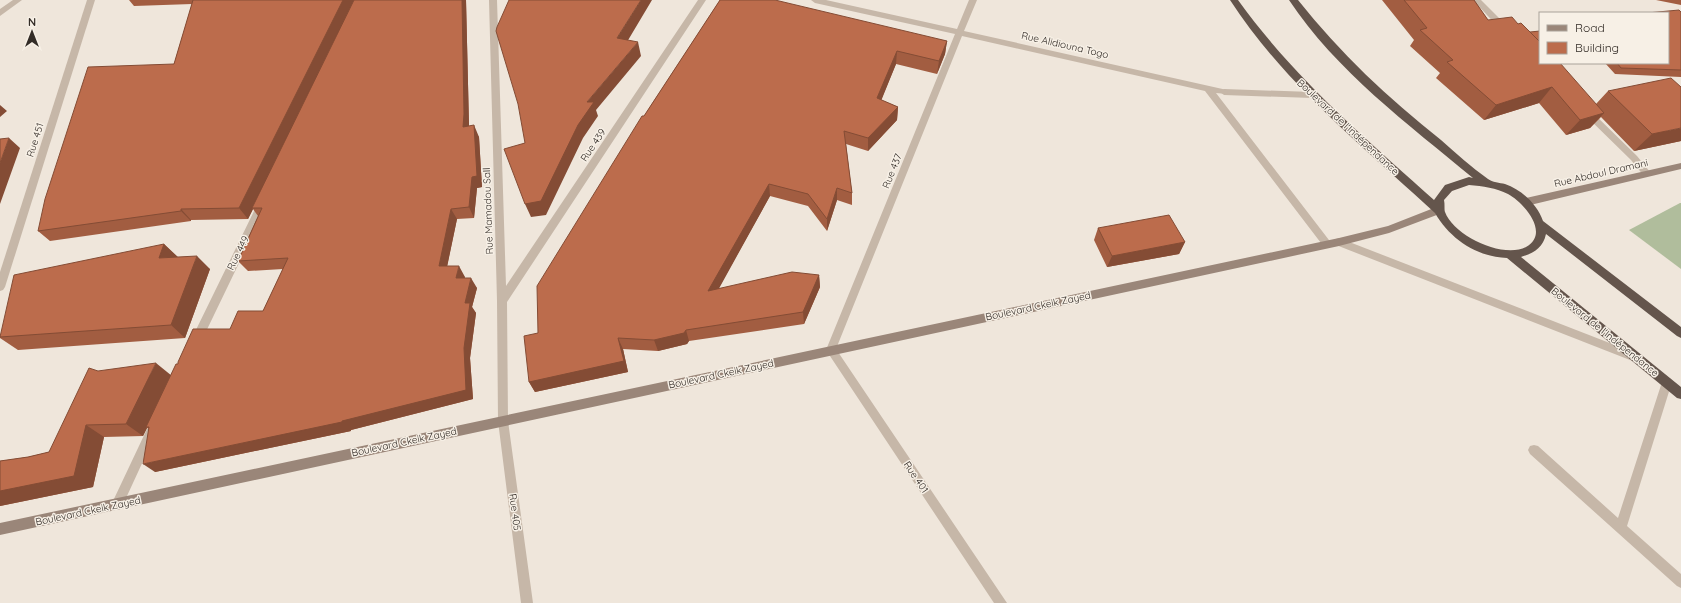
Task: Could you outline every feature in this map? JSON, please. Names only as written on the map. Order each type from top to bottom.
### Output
[{"type":"highway","name":"Boulevard de l'Indépendance","points":[[1234,0],[1276,57],[1312,95],[1439,210]]},
{"type":"highway","points":[[1293,0],[1317,31],[1361,78],[1485,182]]},
{"type":"highway","points":[[1541,224],[1542,236],[1536,246],[1525,252],[1510,254],[1495,253],[1465,241],[1453,232],[1444,221],[1439,210],[1440,199],[1445,189],[1455,183],[1469,181],[1485,182],[1500,186],[1526,202],[1535,213],[1541,224],[1681,333]]},
{"type":"highway","name":"Boulevard de l'Indépendance","points":[[1510,254],[1681,394]]},
{"type":"main road","name":"Rue Abdoul Dramani","points":[[1526,202],[1681,166]]},
{"type":"main road","name":"Boulevard Ckeik Zayed","points":[[0,529],[1339,242],[1389,229],[1439,210]]},
{"type":"street","points":[[1,11],[18,0]]},
{"type":"street","name":"Rue 451","points":[[1,281],[91,0]]},
{"type":"street","name":"Rue Mamadou Sall","points":[[493,0],[502,301],[503,421]]},
{"type":"street","name":"Rue 439","points":[[502,301],[702,0]]},
{"type":"street","name":"Rue Alidiouna Togo","points":[[815,0],[1208,89],[1224,92],[1312,95]]},
{"type":"street","name":"Rue 437","points":[[831,350],[973,0]]},
{"type":"street","points":[[1477,0],[1510,33]]},
{"type":"street","points":[[1208,89],[1327,244]]},
{"type":"street","points":[[1581,105],[1634,158],[1646,174]]},
{"type":"street","name":"Rue 449","points":[[192,349],[268,192]]},
{"type":"street","points":[[1339,242],[1637,358]]},
{"type":"street","name":"Rue 401","points":[[831,350],[1001,603]]},
{"type":"street","points":[[1621,528],[1667,382]]},
{"type":"street","name":"Rue 405","points":[[503,421],[527,603]]},
{"type":"street","points":[[116,505],[154,427]]},
{"type":"street","points":[[1534,450],[1681,582]]},
{"type":"green space","points":[[1681,203],[1681,269],[1629,230]]},
{"type":"building","points":[[193,0],[343,0],[239,208],[181,209],[181,211],[38,231],[45,199],[88,67],[174,64]]},
{"type":"building","points":[[354,0],[462,0],[463,127],[474,125],[477,176],[472,177],[469,207],[451,209],[439,266],[459,266],[456,278],[471,278],[465,303],[470,303],[464,348],[466,390],[342,422],[143,464],[149,427],[146,427],[176,364],[178,364],[193,329],[230,329],[238,311],[263,311],[288,258],[238,261],[262,208],[252,208]]},
{"type":"building","points":[[509,0],[641,0],[617,38],[638,42],[587,102],[594,102],[578,125],[541,201],[525,204],[504,149],[525,143],[518,104],[496,31]]},
{"type":"building","points":[[720,0],[775,0],[947,41],[939,61],[897,51],[877,98],[898,107],[868,138],[844,131],[852,193],[837,188],[827,219],[808,194],[769,184],[708,291],[792,272],[819,275],[803,312],[686,330],[684,333],[654,340],[618,338],[624,361],[529,382],[524,336],[538,333],[537,286],[642,116],[644,116]]},
{"type":"building","points":[[1404,0],[1474,0],[1488,20],[1512,17],[1518,24],[1521,23],[1539,41],[1539,64],[1561,64],[1604,113],[1580,120],[1552,87],[1496,105],[1447,62],[1453,60],[1420,30],[1427,28]]},
{"type":"building","points":[[1679,10],[1681,12],[1681,70],[1621,68],[1618,64],[1669,64],[1669,12],[1658,12]]},
{"type":"building","points":[[1539,31],[1539,41],[1530,32]]},
{"type":"building","points":[[1671,78],[1681,87],[1681,128],[1652,134],[1608,91]]},
{"type":"building","points":[[9,138],[0,163],[0,139]]},
{"type":"building","points":[[1169,215],[1185,242],[1112,256],[1098,228]]},
{"type":"building","points":[[164,244],[159,258],[197,256],[171,325],[0,337],[14,275]]},
{"type":"building","points":[[156,363],[126,424],[86,425],[74,476],[0,491],[0,461],[49,452],[89,368],[98,371]]}]
